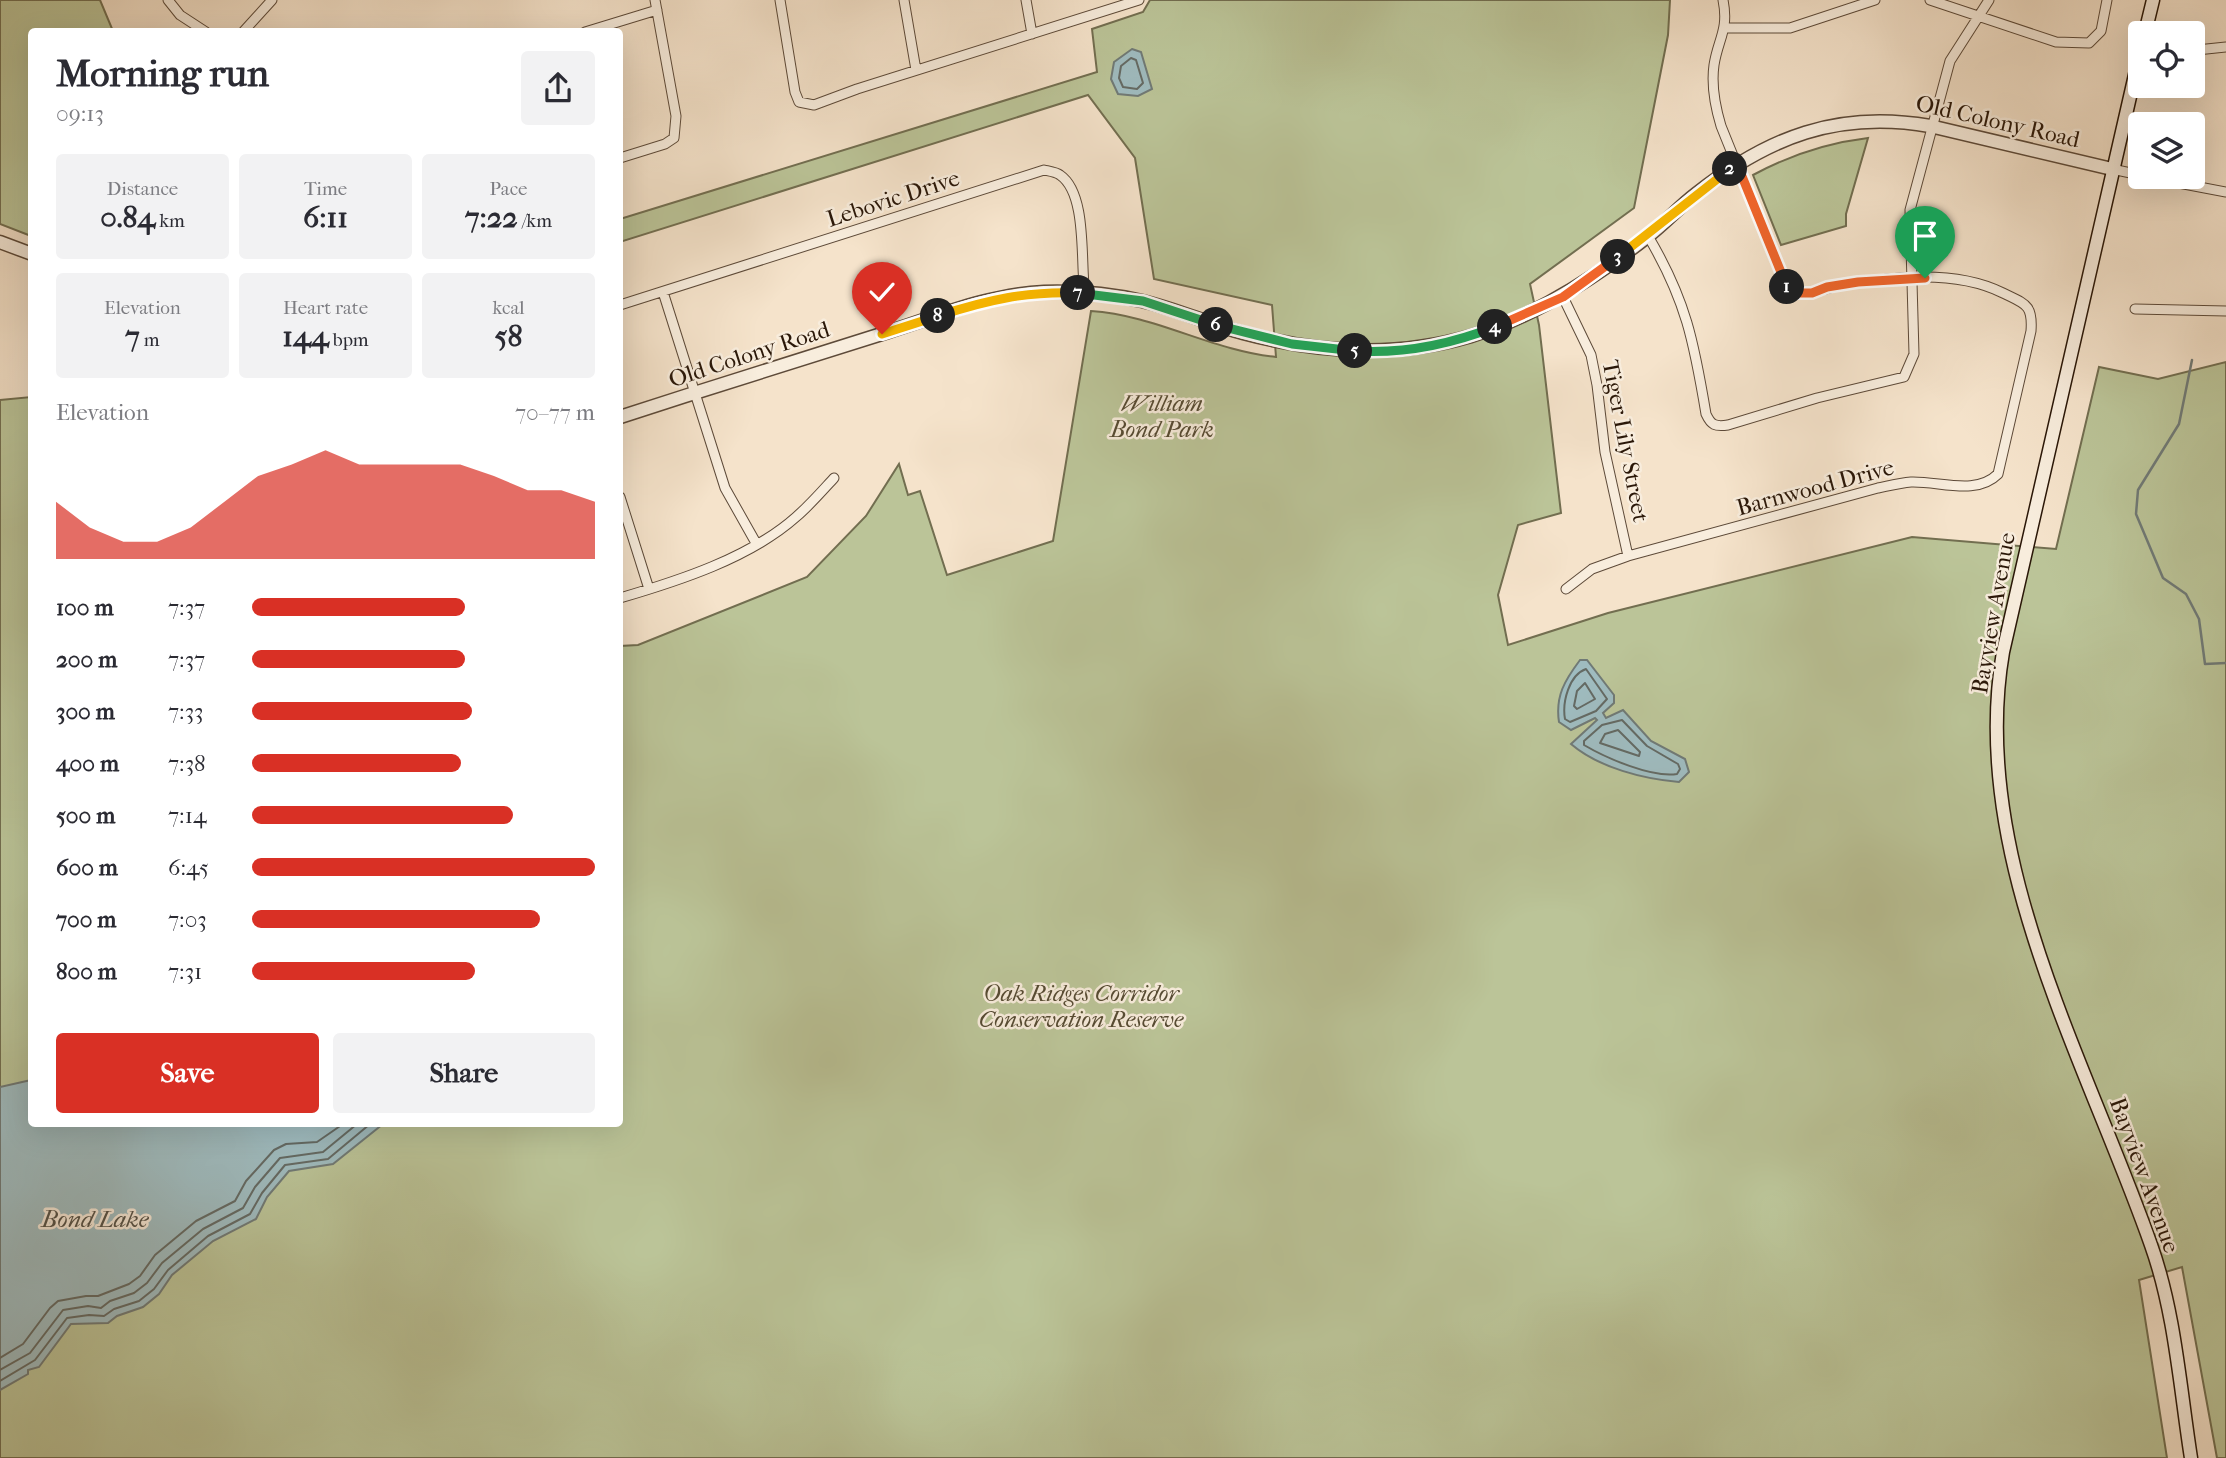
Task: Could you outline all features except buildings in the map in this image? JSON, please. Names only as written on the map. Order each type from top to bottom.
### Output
[{"type":"street","points":[[167,0],[180,15],[200,28]]},
{"type":"street","points":[[247,28],[272,0]]},
{"type":"street","points":[[780,0],[793,86],[799,102],[814,105],[1139,0]]},
{"type":"street","points":[[904,0],[916,70]]},
{"type":"street","points":[[1026,0],[1032,34]]},
{"type":"street","points":[[1723,0],[1726,27],[1714,65],[1714,102],[1737,164]]},
{"type":"street","points":[[1726,27],[1790,27],[1875,0]]},
{"type":"street","points":[[1930,0],[2056,42],[2089,43],[2101,31],[2107,0]]},
{"type":"street","points":[[1648,236],[1681,298],[1693,339],[1706,414],[1711,423],[1717,426],[1904,377],[1910,369],[1914,354],[1910,209],[1930,126],[1950,61],[1989,0]]},
{"type":"street","points":[[2148,21],[2153,0]]},
{"type":"street","points":[[596,28],[656,5],[676,116],[674,138],[665,144],[623,157]]},
{"type":"street","points":[[2205,49],[2226,47]]},
{"type":"street","name":"Bayview Avenue","points":[[2129,98],[2003,652],[1997,684],[1998,759],[2010,851],[2033,939],[2152,1248],[2168,1311],[2191,1458]]},
{"type":"street","name":"Old Colony Road","points":[[623,416],[1012,295],[1045,292],[1143,301],[1242,333],[1292,344],[1370,352],[1424,347],[1475,335],[1563,297],[1648,236],[1695,195],[1737,164],[1775,143],[1809,130],[1844,122],[1902,121],[2112,169]]},
{"type":"street","name":"Barnwood Drive","points":[[1566,589],[1592,569],[1628,556],[1878,488],[1910,482],[1976,486],[1990,482],[1998,474],[2031,331],[2032,316],[2026,304],[1994,289],[1968,281],[1939,278],[1858,282],[1827,287],[1812,293],[1790,290],[1784,282],[1737,164]]},
{"type":"street","points":[[2112,169],[2128,172]]},
{"type":"street","name":"Lebovic Drive","points":[[623,304],[1044,170],[1060,175],[1070,187],[1074,198],[1080,225],[1085,294]]},
{"type":"street","points":[[2205,188],[2226,192]]},
{"type":"street","points":[[0,242],[28,252]]},
{"type":"street","points":[[663,292],[725,488],[756,544]]},
{"type":"street","name":"Tiger Lily Street","points":[[1563,297],[1591,355],[1605,452],[1628,556]]},
{"type":"street","points":[[2135,309],[2226,311]]},
{"type":"street","points":[[623,597],[711,567],[756,544],[794,518],[834,478]]},
{"type":"street","points":[[623,507],[649,589]]},
{"type":"green space","points":[[0,0],[100,0],[112,28],[28,28],[28,235],[0,224]]},
{"type":"green space","name":"Oak Ridges Corridor Conservation Reserve","points":[[1150,0],[1670,0],[1668,35],[1634,208],[1530,284],[1539,325],[1561,513],[1518,525],[1498,595],[1508,645],[1608,613],[1912,537],[2056,549],[2099,367],[2158,379],[2226,362],[2226,1458],[2217,1458],[2182,1267],[2139,1280],[2167,1458],[0,1458],[0,400],[28,397],[28,1127],[623,1127],[623,646],[638,645],[807,577],[866,516],[899,464],[908,495],[920,491],[947,575],[1053,541],[1091,311],[1138,319],[1230,348],[1276,357],[1272,305],[1154,279],[1135,158],[1088,95],[623,241],[623,218],[1097,72],[1092,29],[1143,12]]},
{"type":"green space","points":[[1868,138],[1846,214],[1846,226],[1781,245],[1753,175],[1809,151]]},
{"type":"water","points":[[1132,49],[1141,52],[1152,89],[1138,96],[1118,94],[1111,79],[1114,62]]},
{"type":"water","points":[[1580,660],[1587,660],[1614,695],[1614,703],[1603,713],[1606,718],[1623,710],[1651,741],[1685,759],[1689,772],[1679,782],[1622,771],[1595,760],[1571,744],[1597,720],[1595,718],[1571,730],[1559,722],[1558,704],[1562,689]]},
{"type":"water","name":"Bond Lake","points":[[28,1081],[28,1127],[379,1127],[333,1164],[289,1171],[267,1197],[256,1219],[213,1241],[172,1275],[159,1294],[143,1307],[117,1316],[108,1323],[71,1324],[39,1367],[28,1370],[28,1374],[0,1390],[0,1087]]},
{"type":"waterway","points":[[2192,360],[2179,424],[2138,490],[2136,514],[2163,578],[2186,594],[2199,619],[2205,664],[2226,663]]},
{"type":"route","points":[[882,334],[1012,295],[1045,292],[1096,294],[1143,301],[1242,333],[1292,344],[1370,352],[1434,346],[1475,335],[1563,297],[1648,236],[1695,195],[1737,164],[1784,282],[1790,290],[1812,293],[1827,287],[1858,282],[1925,278]]},
{"type":"park label","name":"William Bond Park","points":[[1162,416]]}]
